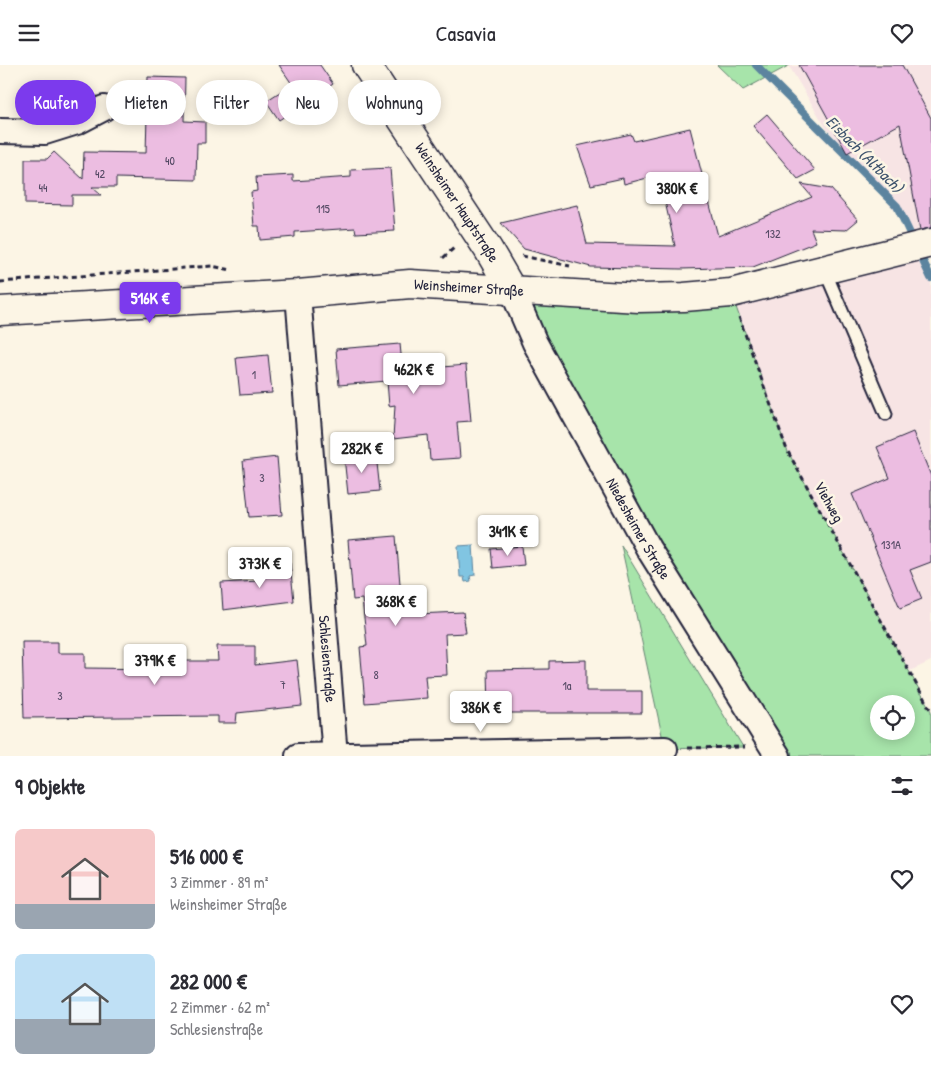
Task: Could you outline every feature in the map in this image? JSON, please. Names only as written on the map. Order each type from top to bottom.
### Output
[{"type":"main road","name":"Weinsheimer Hauptstraße","points":[[366,65],[488,249],[513,292]]},
{"type":"main road","name":"Weinsheimer Straße","points":[[0,311],[298,294],[410,284],[513,292],[639,298],[731,293],[920,246]]},
{"type":"street","points":[[0,131],[45,132],[77,122],[104,108]]},
{"type":"street","name":"Niedesheimer Straße","points":[[513,292],[536,343],[648,548],[774,750]]},
{"type":"street","name":"Schlesienstraße","points":[[298,294],[335,756]]},
{"type":"street","points":[[298,756],[665,749]]},
{"type":"lane","points":[[825,271],[886,413]]},
{"type":"path","points":[[443,258],[459,244],[572,266]]},
{"type":"path","name":"Viehweg","points":[[731,293],[787,450],[931,711]]},
{"type":"path","points":[[665,749],[774,750]]},
{"type":"shaded area","points":[[931,65],[931,254],[826,128],[789,66]]},
{"type":"shaded area","points":[[910,249],[931,278],[931,661],[910,671],[787,450],[731,293]]},
{"type":"green space","points":[[717,65],[790,65],[743,90]]},
{"type":"green space","points":[[513,292],[731,293],[787,450],[931,711],[931,756],[778,756]]},
{"type":"green space","points":[[621,545],[743,747],[665,749]]},
{"type":"water","points":[[473,545],[475,575],[470,576],[471,581],[465,582],[464,577],[460,577],[458,546]]},
{"type":"building","points":[[279,65],[320,65],[330,80],[289,80]]},
{"type":"building","points":[[799,65],[902,65],[931,118],[931,228],[920,230],[900,124],[847,153]]},
{"type":"building","points":[[148,77],[185,78],[185,80],[148,80]]},
{"type":"building","points":[[278,93],[278,119],[268,104],[268,100]]},
{"type":"building","points":[[767,114],[815,170],[798,179],[753,126]]},
{"type":"building","points":[[186,121],[196,122],[196,125],[205,125],[205,143],[197,143],[196,180],[116,178],[116,187],[92,187],[101,195],[72,195],[72,205],[25,204],[25,159],[47,159],[54,152],[83,179],[84,152],[146,153],[147,125],[186,125]]},
{"type":"building","points":[[690,128],[718,236],[812,197],[801,184],[831,189],[858,220],[846,230],[811,229],[816,242],[753,267],[681,269],[591,267],[524,249],[501,223],[577,205],[587,244],[675,246],[659,175],[624,184],[623,178],[591,185],[577,146],[631,134],[634,141]]},
{"type":"building","points":[[390,168],[395,231],[356,233],[355,228],[295,232],[295,237],[260,240],[259,226],[254,226],[251,192],[257,191],[256,177],[293,175],[293,181],[323,179],[351,177],[351,170]]},
{"type":"building","points":[[400,344],[402,364],[419,362],[419,369],[466,365],[471,421],[457,422],[460,458],[430,460],[428,435],[393,439],[395,405],[389,406],[387,381],[339,385],[336,349]]},
{"type":"building","points":[[268,355],[272,393],[240,395],[236,358]]},
{"type":"building","points":[[913,432],[931,476],[931,562],[910,570],[922,599],[900,608],[852,494],[890,478],[877,447]]},
{"type":"building","points":[[376,454],[380,491],[348,494],[344,457]]},
{"type":"building","points":[[277,457],[282,515],[249,517],[243,461]]},
{"type":"building","points":[[396,536],[401,596],[410,595],[410,602],[415,602],[416,614],[463,612],[466,633],[445,634],[447,675],[425,676],[427,698],[365,703],[360,647],[367,646],[362,599],[353,600],[348,540]]},
{"type":"building","points":[[522,546],[524,565],[493,568],[491,549]]},
{"type":"building","points":[[290,563],[294,601],[223,610],[221,583],[259,581],[258,567]]},
{"type":"building","points":[[22,642],[58,642],[58,653],[85,653],[85,668],[163,669],[163,661],[218,661],[217,646],[255,646],[255,665],[297,660],[302,706],[237,713],[236,723],[218,723],[218,716],[24,718]]},
{"type":"building","points":[[586,660],[586,691],[642,691],[642,713],[489,713],[488,670],[549,669],[549,661]]},
{"type":"waterway","name":"Eisbach (Altbach)","points":[[756,65],[897,206],[931,278]]}]
